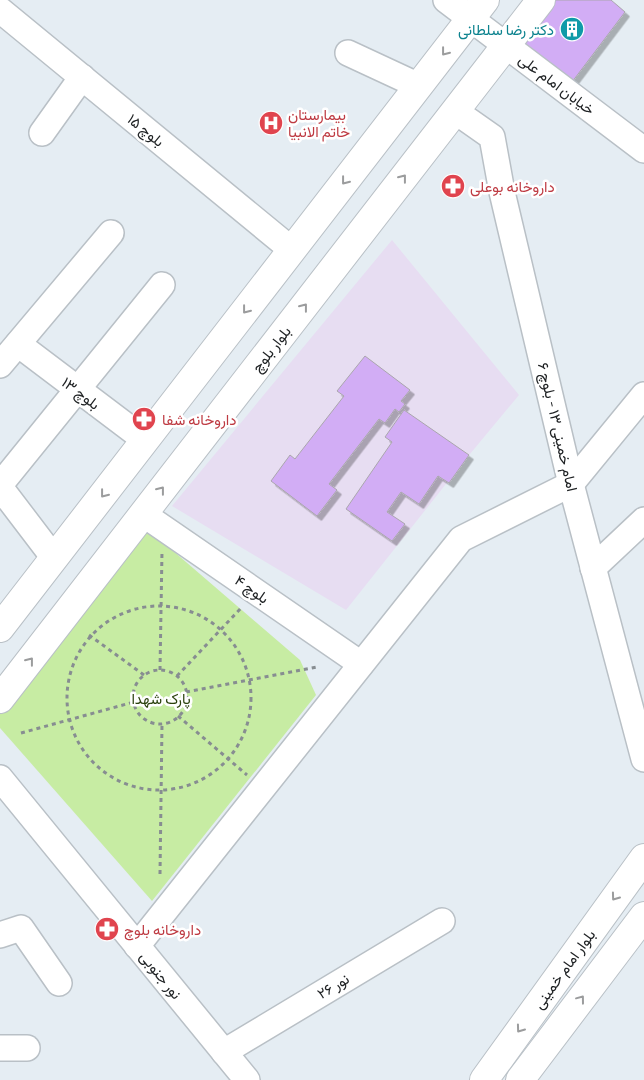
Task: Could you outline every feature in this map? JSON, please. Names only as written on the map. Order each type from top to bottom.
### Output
[{"type":"main road","name":"بلوار بلوچ","points":[[0,699],[153,520],[456,111],[541,0]]},
{"type":"main road","points":[[0,628],[478,9]]},
{"type":"main road","name":"بلوار امام خمینی","points":[[484,1080],[644,858]]},
{"type":"main road","name":"بلوار امام خمینی","points":[[520,1080],[644,916]]},
{"type":"street","name":"خیابان امام علی","points":[[446,0],[478,9],[506,46],[644,150]]},
{"type":"street","name":"بلوچ ۱۵","points":[[1,12],[292,250]]},
{"type":"street","points":[[348,53],[419,86]]},
{"type":"street","points":[[42,133],[82,77]]},
{"type":"street","name":"امام خمینی ۱۳ - بلوچ ۶","points":[[456,111],[492,136],[502,192],[571,484],[644,759]]},
{"type":"street","points":[[0,365],[111,233]]},
{"type":"street","points":[[54,558],[0,486],[162,285]]},
{"type":"street","name":"بلوچ ۱۳","points":[[18,344],[145,440]]},
{"type":"street","points":[[137,946],[461,539],[571,484],[644,395]]},
{"type":"street","name":"بلوچ ۴","points":[[153,520],[361,664]]},
{"type":"street","points":[[593,568],[644,520]]},
{"type":"street","name":"نور جنوبی","points":[[0,778],[247,1080]]},
{"type":"street","name":"نور ۲۶","points":[[224,1052],[442,921]]},
{"type":"street","points":[[0,935],[21,928],[59,984]]},
{"type":"street","points":[[0,1048],[27,1048]]},
{"type":"path","points":[[153,520],[161,606],[160,670]]},
{"type":"path","points":[[177,676],[256,592]]},
{"type":"path","points":[[149,606],[176,607],[200,615],[221,629],[238,650],[249,680],[251,700],[246,726],[235,750],[217,769],[194,783],[169,790],[142,788],[118,780],[96,766],[79,745],[69,720],[67,694],[72,668],[90,635],[124,612],[149,606]]},
{"type":"path","points":[[90,635],[144,676]]},
{"type":"path","points":[[186,692],[317,667]]},
{"type":"path","points":[[160,670],[177,676],[183,683],[187,701],[184,709],[178,716],[171,722],[162,724],[146,720],[139,714],[134,702],[134,690],[138,682],[152,671],[160,670]]},
{"type":"path","points":[[21,733],[134,702]]},
{"type":"path","points":[[178,716],[263,789]]},
{"type":"path","points":[[160,874],[162,724]]},
{"type":"shaded area","points":[[392,240],[519,395],[346,610],[172,506]]},
{"type":"green space","name":"پارک شهدا","points":[[143,525],[300,660],[316,695],[152,901],[0,728],[0,714]]},
{"type":"building","name":"دکتر رضا سلطانی","points":[[553,0],[611,0],[625,12],[569,86],[519,46]]},
{"type":"building","points":[[365,356],[410,390],[401,401],[405,404],[399,412],[395,409],[385,423],[379,419],[329,484],[337,490],[317,516],[271,481],[290,455],[295,459],[344,396],[337,391]]},
{"type":"building","points":[[404,410],[469,455],[449,483],[438,476],[419,504],[401,492],[387,512],[405,524],[392,541],[346,509],[392,442],[385,437]]},
{"type":"place","name":"دکتر رضا سلطانی","points":[[572,29]]},
{"type":"place","name":"بیمارستان خاتم الانبیا","points":[[271,123]]},
{"type":"place","name":"داروخانه بوعلی","points":[[453,186]]},
{"type":"place","name":"داروخانه شفا","points":[[144,419]]},
{"type":"place","name":"داروخانه بلوچ","points":[[107,929]]}]
